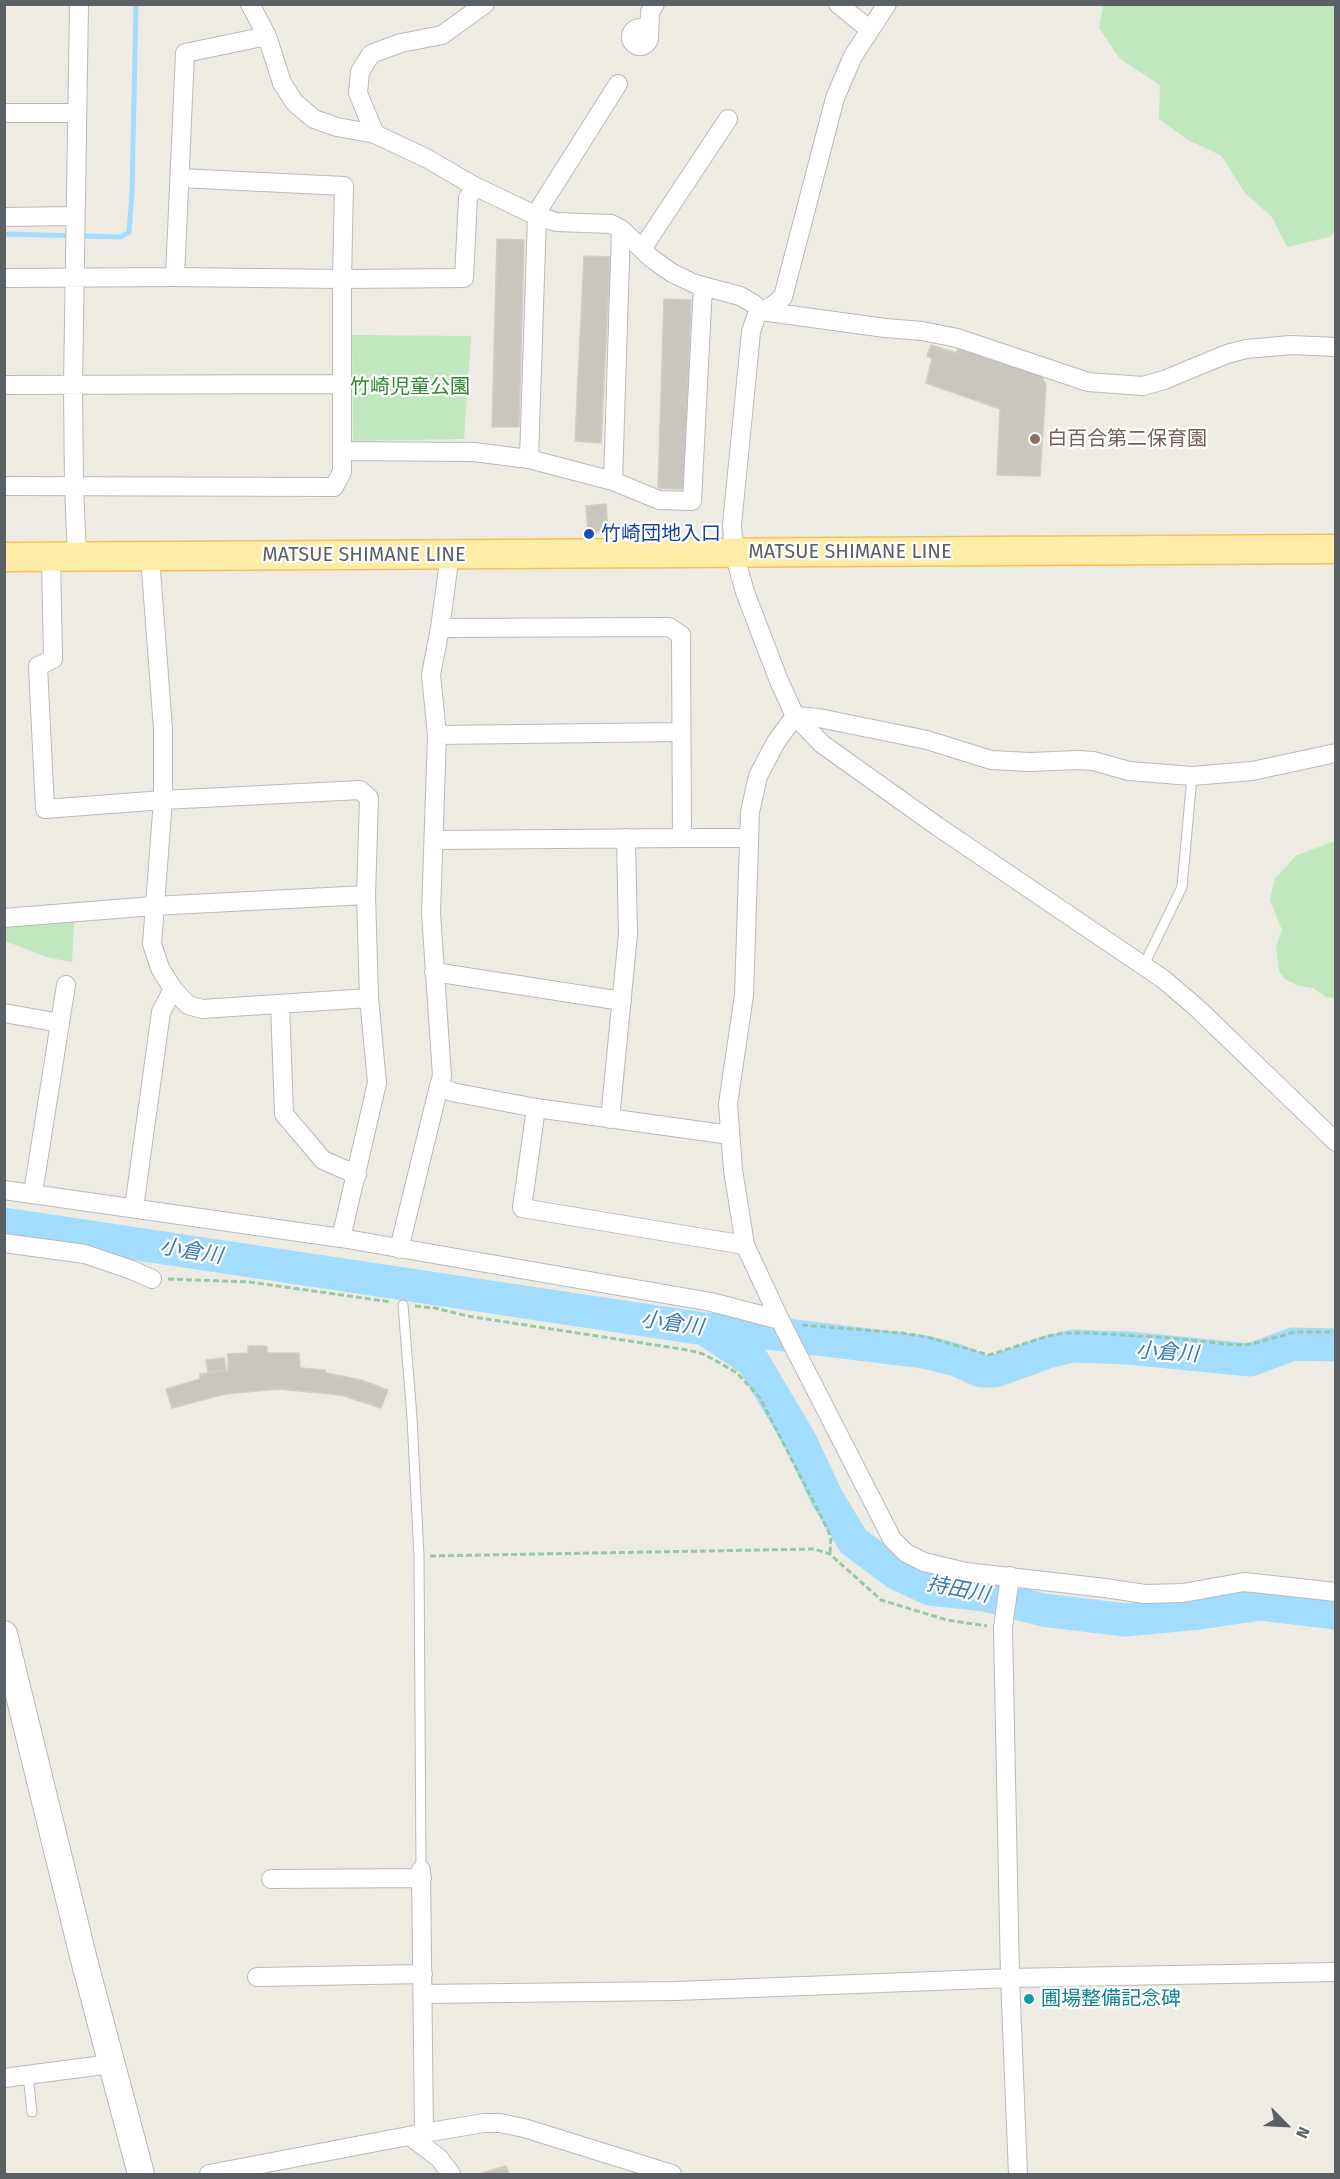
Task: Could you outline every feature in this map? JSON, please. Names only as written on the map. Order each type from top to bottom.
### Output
[{"type":"main road","name":"MATSUE SHIMANE LINE","points":[[4,557],[1335,549]]},
{"type":"street","points":[[79,4],[74,216],[74,486],[53,659],[38,666],[45,808],[360,790],[369,798],[366,894],[369,998],[377,1083],[341,1238]]},
{"type":"street","points":[[250,4],[267,36],[282,82],[295,103],[314,119],[337,127],[375,134],[537,216],[556,222],[611,224],[621,229],[660,266],[684,280],[740,296],[761,311],[922,331],[957,338],[1088,382],[1143,386],[1246,349],[1291,345],[1335,347]]},
{"type":"street","points":[[375,134],[358,93],[360,72],[371,54],[401,43],[442,34],[484,4]]},
{"type":"street","points":[[649,37],[650,12],[655,4]]},
{"type":"street","points":[[838,4],[870,30]]},
{"type":"street","points":[[887,4],[853,56],[835,98],[783,297],[761,311],[756,317],[751,332],[732,525],[734,553],[745,592],[779,681],[795,716],[822,744],[946,832],[1144,965],[1196,1007],[1335,1142]]},
{"type":"street","points":[[175,277],[185,52],[267,36]]},
{"type":"street","points":[[529,459],[537,216],[541,206],[618,84]]},
{"type":"street","points":[[4,113],[76,113]]},
{"type":"street","points":[[642,249],[728,118]]},
{"type":"street","points":[[4,486],[334,487],[342,472],[344,186],[180,178]]},
{"type":"street","points":[[4,278],[464,278],[468,198],[474,186]]},
{"type":"street","points":[[4,218],[74,216]]},
{"type":"street","points":[[614,481],[621,229]]},
{"type":"street","points":[[342,451],[474,452],[529,459],[614,481],[659,500],[693,501],[703,286]]},
{"type":"street","points":[[4,386],[342,384]]},
{"type":"street","points":[[399,1249],[442,1076],[431,913],[437,735],[431,675],[450,555]]},
{"type":"street","points":[[150,557],[163,729],[163,800],[153,906],[152,944],[160,968],[188,1005],[202,1009],[369,998]]},
{"type":"street","points":[[440,628],[669,627],[681,635],[682,838]]},
{"type":"street","points":[[795,716],[819,718],[927,740],[991,760],[1030,762],[1078,759],[1129,771],[1192,776],[1252,771],[1335,753]]},
{"type":"street","points":[[795,716],[776,742],[758,776],[750,812],[744,995],[728,1104],[733,1170],[745,1245],[781,1323],[892,1539],[906,1552],[924,1562],[1010,1579],[1145,1594],[1183,1593],[1244,1582],[1335,1592]]},
{"type":"street","points":[[437,735],[681,732]]},
{"type":"street","points":[[610,1119],[628,934],[626,838]]},
{"type":"street","points":[[434,840],[749,838]]},
{"type":"street","points":[[4,918],[153,906],[366,894]]},
{"type":"street","points":[[434,972],[622,1001]]},
{"type":"street","points":[[33,1193],[66,986]]},
{"type":"street","points":[[134,1208],[161,1012],[173,988]]},
{"type":"street","points":[[280,1004],[285,1114],[324,1160],[357,1175]]},
{"type":"street","points":[[4,1013],[60,1023]]},
{"type":"street","points":[[439,1086],[452,1092],[536,1108],[730,1135]]},
{"type":"street","points":[[536,1108],[522,1208],[745,1245]]},
{"type":"street","points":[[4,1190],[341,1238],[711,1302],[781,1323]]},
{"type":"street","points":[[4,1243],[85,1254],[132,1269],[152,1279]]},
{"type":"street","points":[[1010,1579],[1004,1625],[1010,1978],[1018,2175]]},
{"type":"street","points":[[4,1634],[81,1948],[141,2175]]},
{"type":"street","points":[[271,1879],[422,1874],[423,1994],[417,2135],[439,2158],[451,2175]]},
{"type":"street","points":[[423,1994],[676,1991],[1010,1978],[1335,1972]]},
{"type":"street","points":[[257,1977],[423,1974]]},
{"type":"street","points":[[4,2078],[111,2064]]},
{"type":"street","points":[[209,2175],[484,2123],[500,2123],[524,2128],[672,2175]]},
{"type":"lane","points":[[1144,965],[1182,887],[1192,776]]},
{"type":"lane","points":[[403,1305],[412,1418],[418,1556],[422,1874]]},
{"type":"lane","points":[[28,2075],[32,2112]]},
{"type":"path","points":[[152,1279],[250,1282],[391,1301],[467,1316],[645,1342],[703,1354],[737,1373],[760,1398],[831,1537],[830,1554]]},
{"type":"path","points":[[781,1323],[902,1333],[927,1337],[989,1355],[1064,1333],[1148,1336],[1236,1345],[1252,1344],[1295,1332],[1335,1332]]},
{"type":"path","points":[[418,1556],[814,1549],[830,1554],[881,1600],[947,1620],[1004,1625]]},
{"type":"green space","points":[[1103,4],[1335,5],[1335,233],[1329,237],[1287,247],[1272,217],[1244,192],[1222,156],[1188,140],[1159,119],[1160,85],[1120,59],[1099,28]]},
{"type":"green space","name":"竹崎児童公園","points":[[352,335],[471,336],[464,439],[353,441]]},
{"type":"green space","points":[[1335,841],[1335,998],[1326,997],[1313,988],[1299,986],[1285,979],[1279,971],[1276,946],[1282,930],[1270,900],[1275,878],[1297,855]]},
{"type":"green space","points":[[74,921],[72,962],[50,958],[5,941],[4,926]]},
{"type":"building","points":[[497,239],[524,240],[519,427],[492,427]]},
{"type":"building","points":[[584,256],[610,257],[601,443],[575,441]]},
{"type":"building","points":[[664,299],[691,300],[684,489],[658,488]]},
{"type":"building","points":[[931,345],[956,353],[959,347],[1041,375],[1046,385],[1040,476],[997,475],[1000,409],[926,383],[932,358],[927,356]]},
{"type":"building","points":[[606,504],[608,532],[588,533],[586,506]]},
{"type":"building","points":[[248,1346],[267,1346],[267,1353],[299,1353],[300,1368],[325,1370],[326,1373],[361,1380],[388,1390],[381,1408],[341,1395],[279,1389],[225,1394],[172,1408],[166,1389],[200,1379],[200,1374],[228,1371],[228,1354],[248,1353]]},
{"type":"building","points":[[224,1358],[226,1370],[208,1372],[206,1360]]},
{"type":"building","points":[[506,2166],[509,2174],[482,2174],[482,2173]]},
{"type":"waterway","points":[[4,234],[121,237],[129,232],[132,193],[136,4]]},
{"type":"waterway","name":"小倉川","points":[[4,1224],[704,1329],[769,1333],[925,1352],[956,1360],[981,1371],[995,1371],[1048,1352],[1073,1346],[1129,1348],[1250,1360],[1293,1344],[1336,1345]]},
{"type":"waterway","name":"持田川","points":[[706,1330],[753,1361],[801,1442],[826,1496],[853,1541],[896,1573],[930,1589],[985,1595],[1043,1610],[1125,1620],[1261,1604],[1336,1613]]},
{"type":"place","name":"白百合第二保育園","points":[[1035,439]]},
{"type":"place","name":"竹崎団地入口","points":[[589,534]]},
{"type":"place","name":"圃場整備記念碑","points":[[1029,1999]]}]
